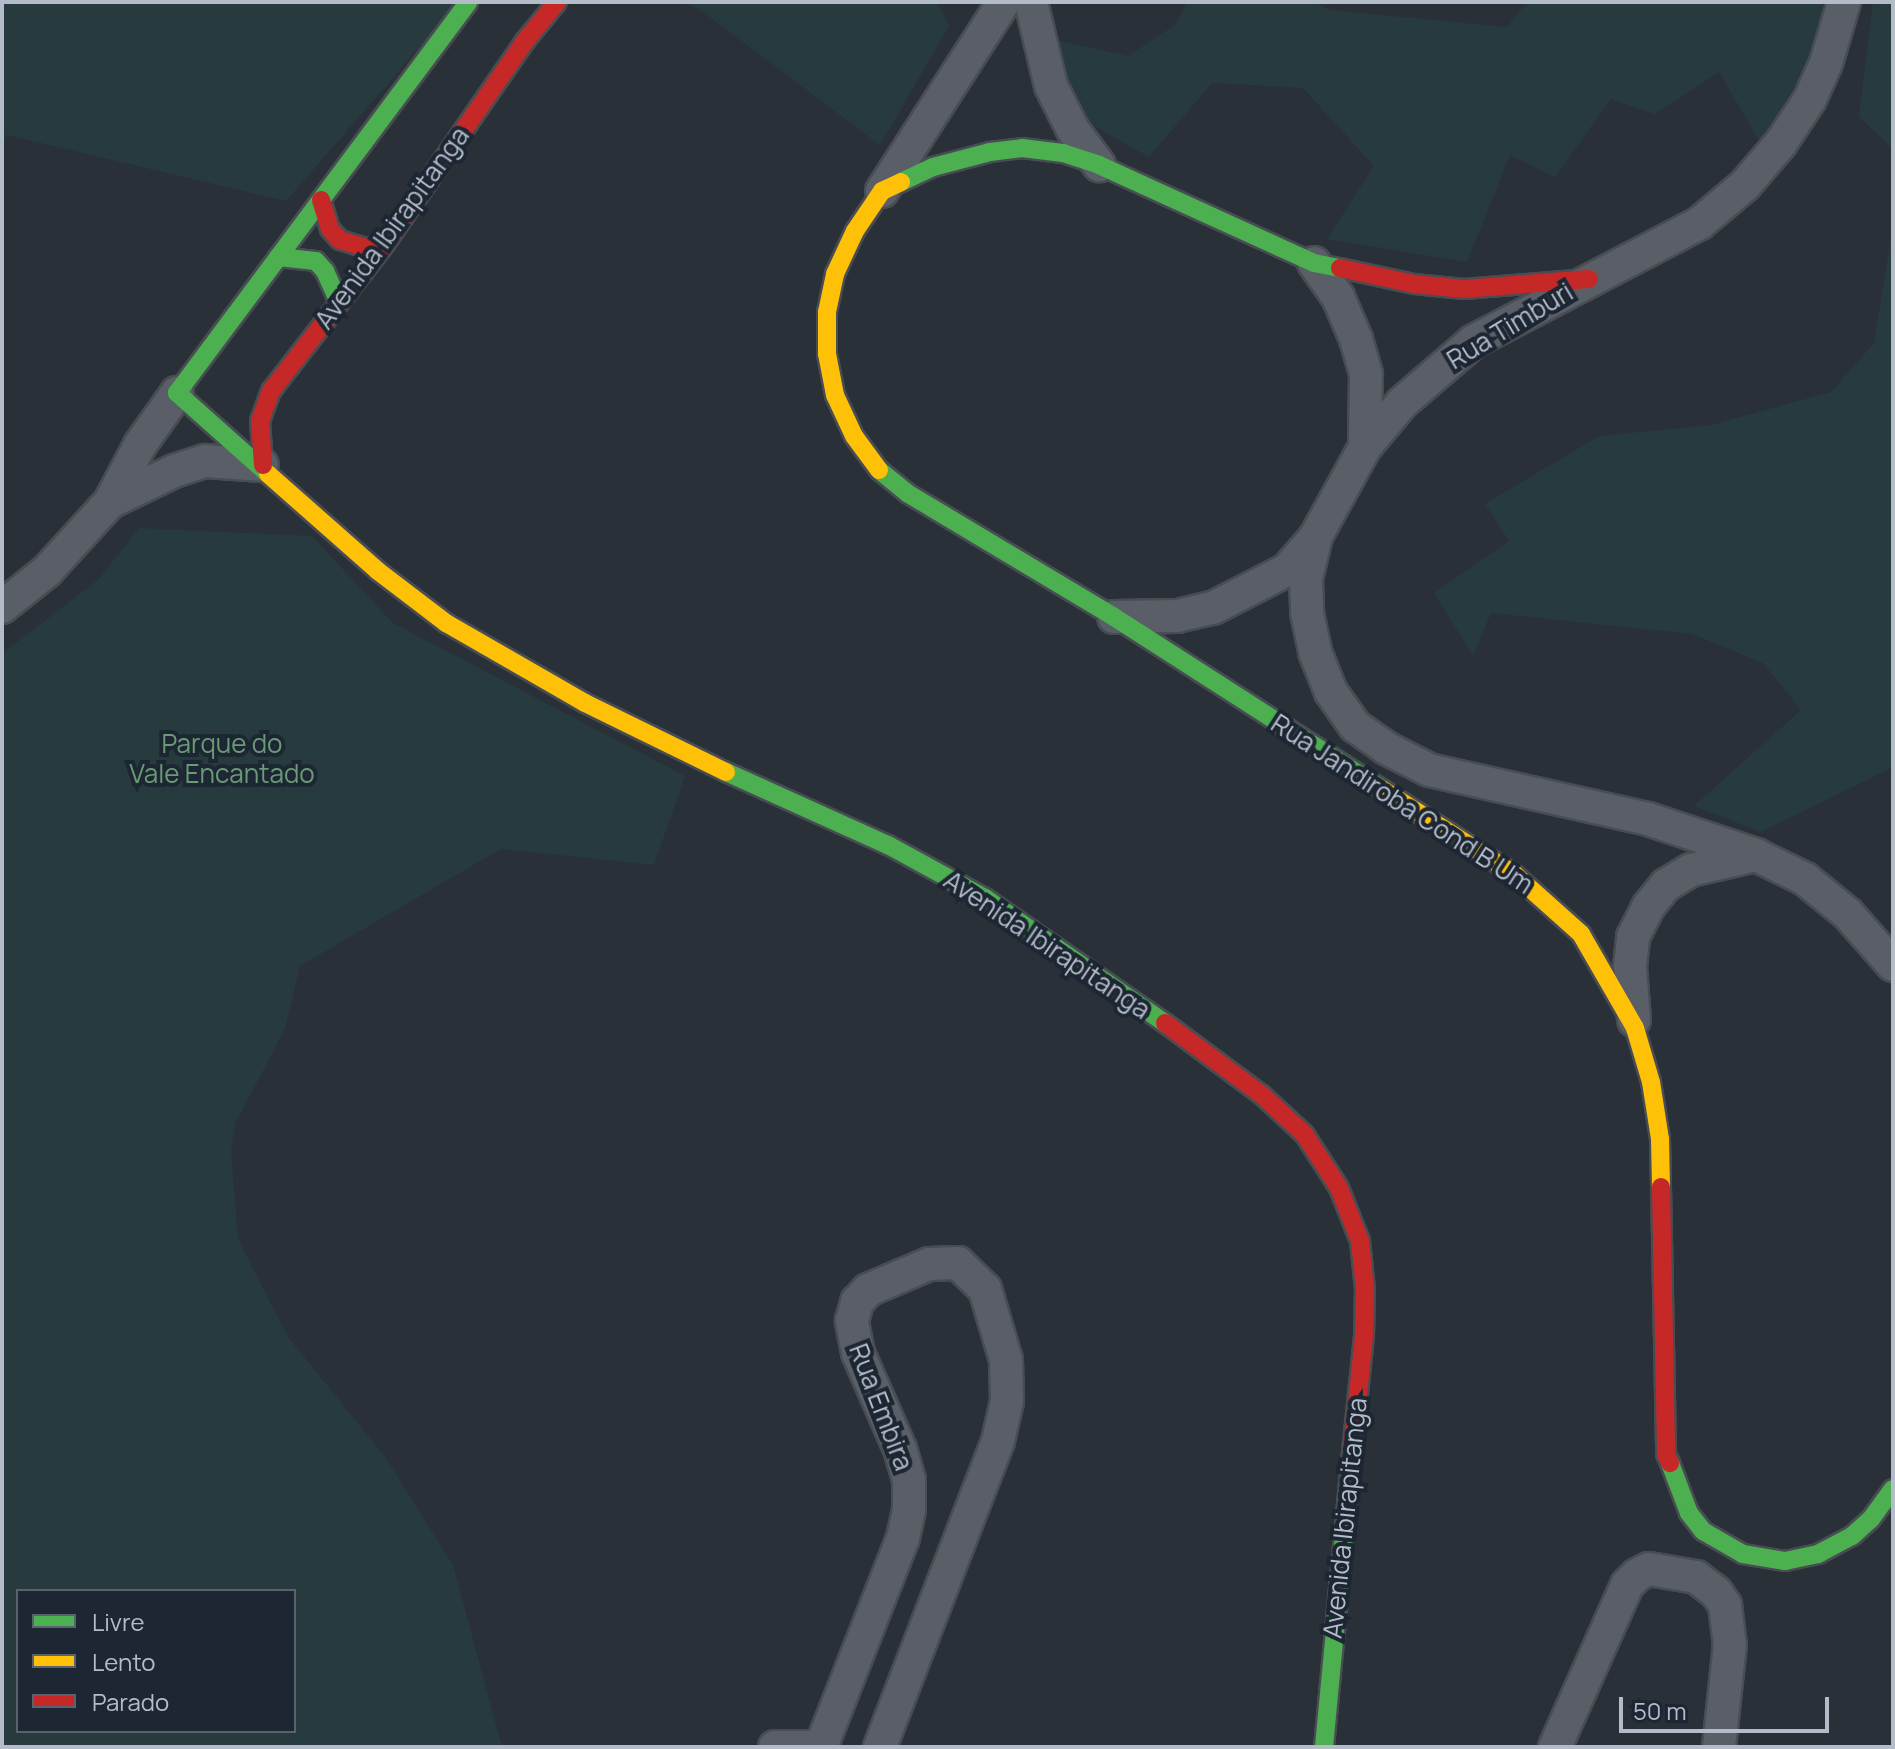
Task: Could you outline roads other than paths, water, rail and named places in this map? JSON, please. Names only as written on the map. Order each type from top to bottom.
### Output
[{"type":"main road","points":[[177,393],[468,2]]},
{"type":"main road","name":"Avenida Ibirapitanga","points":[[263,465],[259,440],[264,405],[385,244],[525,41],[557,2]]},
{"type":"main road","points":[[882,191],[933,167],[990,152],[1022,148],[1063,153],[1099,165],[1314,263],[1414,284],[1464,289],[1589,279]]},
{"type":"main road","name":"Rua Jandiroba Cond B Um","points":[[882,191],[855,231],[835,274],[827,312],[827,354],[835,395],[854,436],[877,468],[907,493],[1114,617],[1514,874],[1581,934],[1635,1028],[1651,1082],[1660,1139],[1666,1454],[1689,1513],[1715,1541],[1743,1554],[1785,1561],[1818,1554],[1852,1536],[1871,1519],[1893,1489]]},
{"type":"main road","points":[[321,200],[330,229],[340,240],[366,248],[385,244]]},
{"type":"main road","points":[[278,257],[316,261],[325,271],[339,303]]},
{"type":"main road","name":"Avenida Ibirapitanga","points":[[177,393],[263,465],[378,571],[446,623],[585,703],[777,797],[888,845],[985,898],[1217,1059],[1305,1135],[1339,1188],[1360,1241],[1365,1289],[1364,1336],[1324,1722],[1324,1747]]},
{"type":"main road","name":"Avenida Ibirapitanga","points":[[1312,1747],[1324,1722]]},
{"type":"street","name":"Rua Jandiroba Cond B Um","points":[[882,191],[1004,2]]},
{"type":"street","points":[[1031,2],[1051,86],[1073,130],[1099,165]]},
{"type":"street","name":"Rua Timburi","points":[[1756,855],[1648,819],[1429,770],[1386,748],[1355,726],[1331,692],[1315,652],[1306,579],[1316,536],[1365,447],[1432,374],[1474,341],[1700,223],[1745,185],[1781,143],[1810,99],[1826,63],[1844,2]]},
{"type":"street","points":[[1314,263],[1338,297],[1356,339],[1366,375],[1365,447]]},
{"type":"street","points":[[2,607],[47,571],[110,502],[140,445],[177,393]]},
{"type":"street","points":[[110,502],[174,471],[205,461],[263,465]]},
{"type":"street","points":[[1114,617],[1177,616],[1213,608],[1287,570],[1316,536]]},
{"type":"street","points":[[1635,1028],[1630,967],[1633,937],[1648,907],[1666,885],[1691,870],[1756,855],[1805,879],[1838,905],[1893,965]]},
{"type":"street","name":"Rua Embira","points":[[822,1747],[903,1538],[909,1510],[909,1480],[900,1449],[858,1353],[852,1321],[857,1302],[868,1290],[929,1264],[958,1263],[985,1289],[1006,1360],[1007,1401],[998,1441],[880,1747]]},
{"type":"street","points":[[1696,1577],[1715,1541]]},
{"type":"street","points":[[1555,1747],[1627,1585],[1649,1569],[1696,1577],[1716,1592],[1725,1605],[1730,1625],[1719,1747]]},
{"type":"street","points":[[775,1747],[822,1747]]},
{"type":"park label","name":"Parque do Vale Encantado","points":[[222,759]]}]
